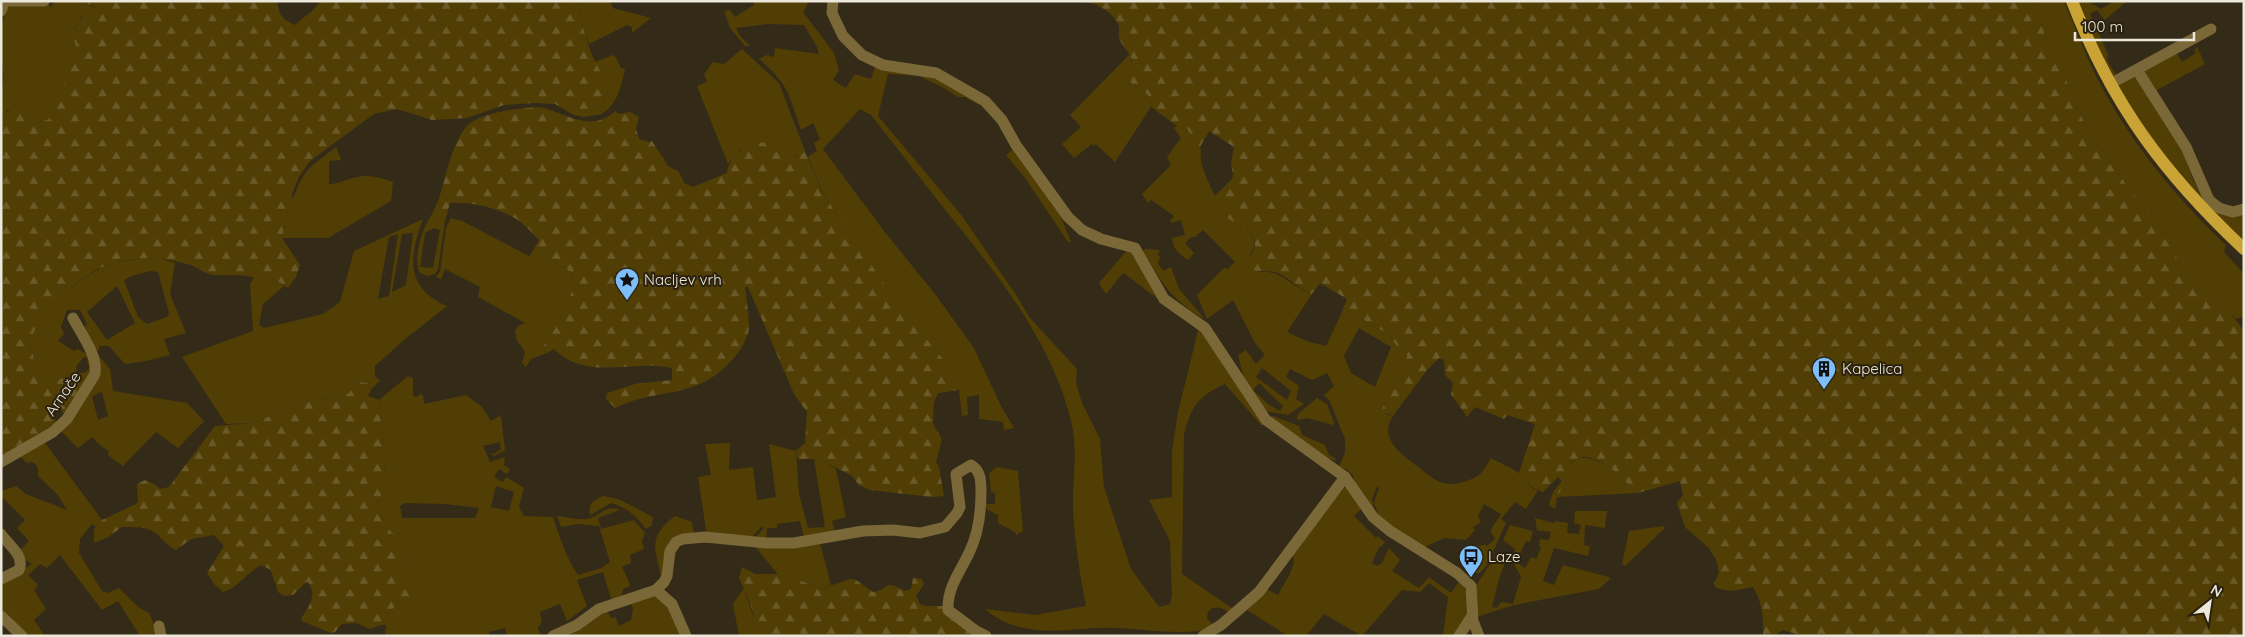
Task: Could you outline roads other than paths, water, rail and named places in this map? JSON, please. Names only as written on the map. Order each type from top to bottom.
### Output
[{"type":"main road","points":[[2072,1],[2090,46],[2110,84],[2147,142],[2178,183],[2244,249]]},
{"type":"street","points":[[1,11],[5,1]]},
{"type":"street","points":[[11,1],[44,1]]},
{"type":"street","points":[[833,1],[832,13],[843,36],[862,54],[882,65],[936,73],[985,100],[1002,120],[1016,145],[1068,218],[1082,230],[1135,248],[1164,299],[1205,328],[1266,420],[1345,477],[1373,517],[1390,531],[1457,573],[1471,586],[1472,616],[1478,636]]},
{"type":"street","points":[[2110,84],[2211,29]]},
{"type":"street","points":[[2136,70],[2186,147],[2208,200],[2219,208],[2233,212],[2244,209]]},
{"type":"street","name":"Arnače","points":[[1,462],[53,432],[67,420],[95,374],[96,366],[93,357],[73,318]]},
{"type":"street","points":[[559,635],[599,609],[656,590],[667,576],[670,551],[676,542],[683,539],[706,537],[766,543],[794,543],[863,531],[893,530],[920,533],[944,527],[960,507],[956,474],[971,465],[977,469],[981,480],[981,517],[970,551],[947,598],[948,610],[976,631],[986,636]]},
{"type":"street","points":[[1203,636],[1221,625],[1259,592],[1345,477]]},
{"type":"street","points":[[1,534],[21,557],[22,563],[19,570],[1,579]]},
{"type":"street","points":[[656,590],[672,604],[686,636]]},
{"type":"street","points":[[1,616],[22,636]]},
{"type":"street","points":[[1459,636],[1472,616]]},
{"type":"place","name":"Nacljev vrh","points":[[627,301]]},
{"type":"place","name":"Kapelica","points":[[1824,390]]},
{"type":"place","name":"Laze","points":[[1471,578]]}]
